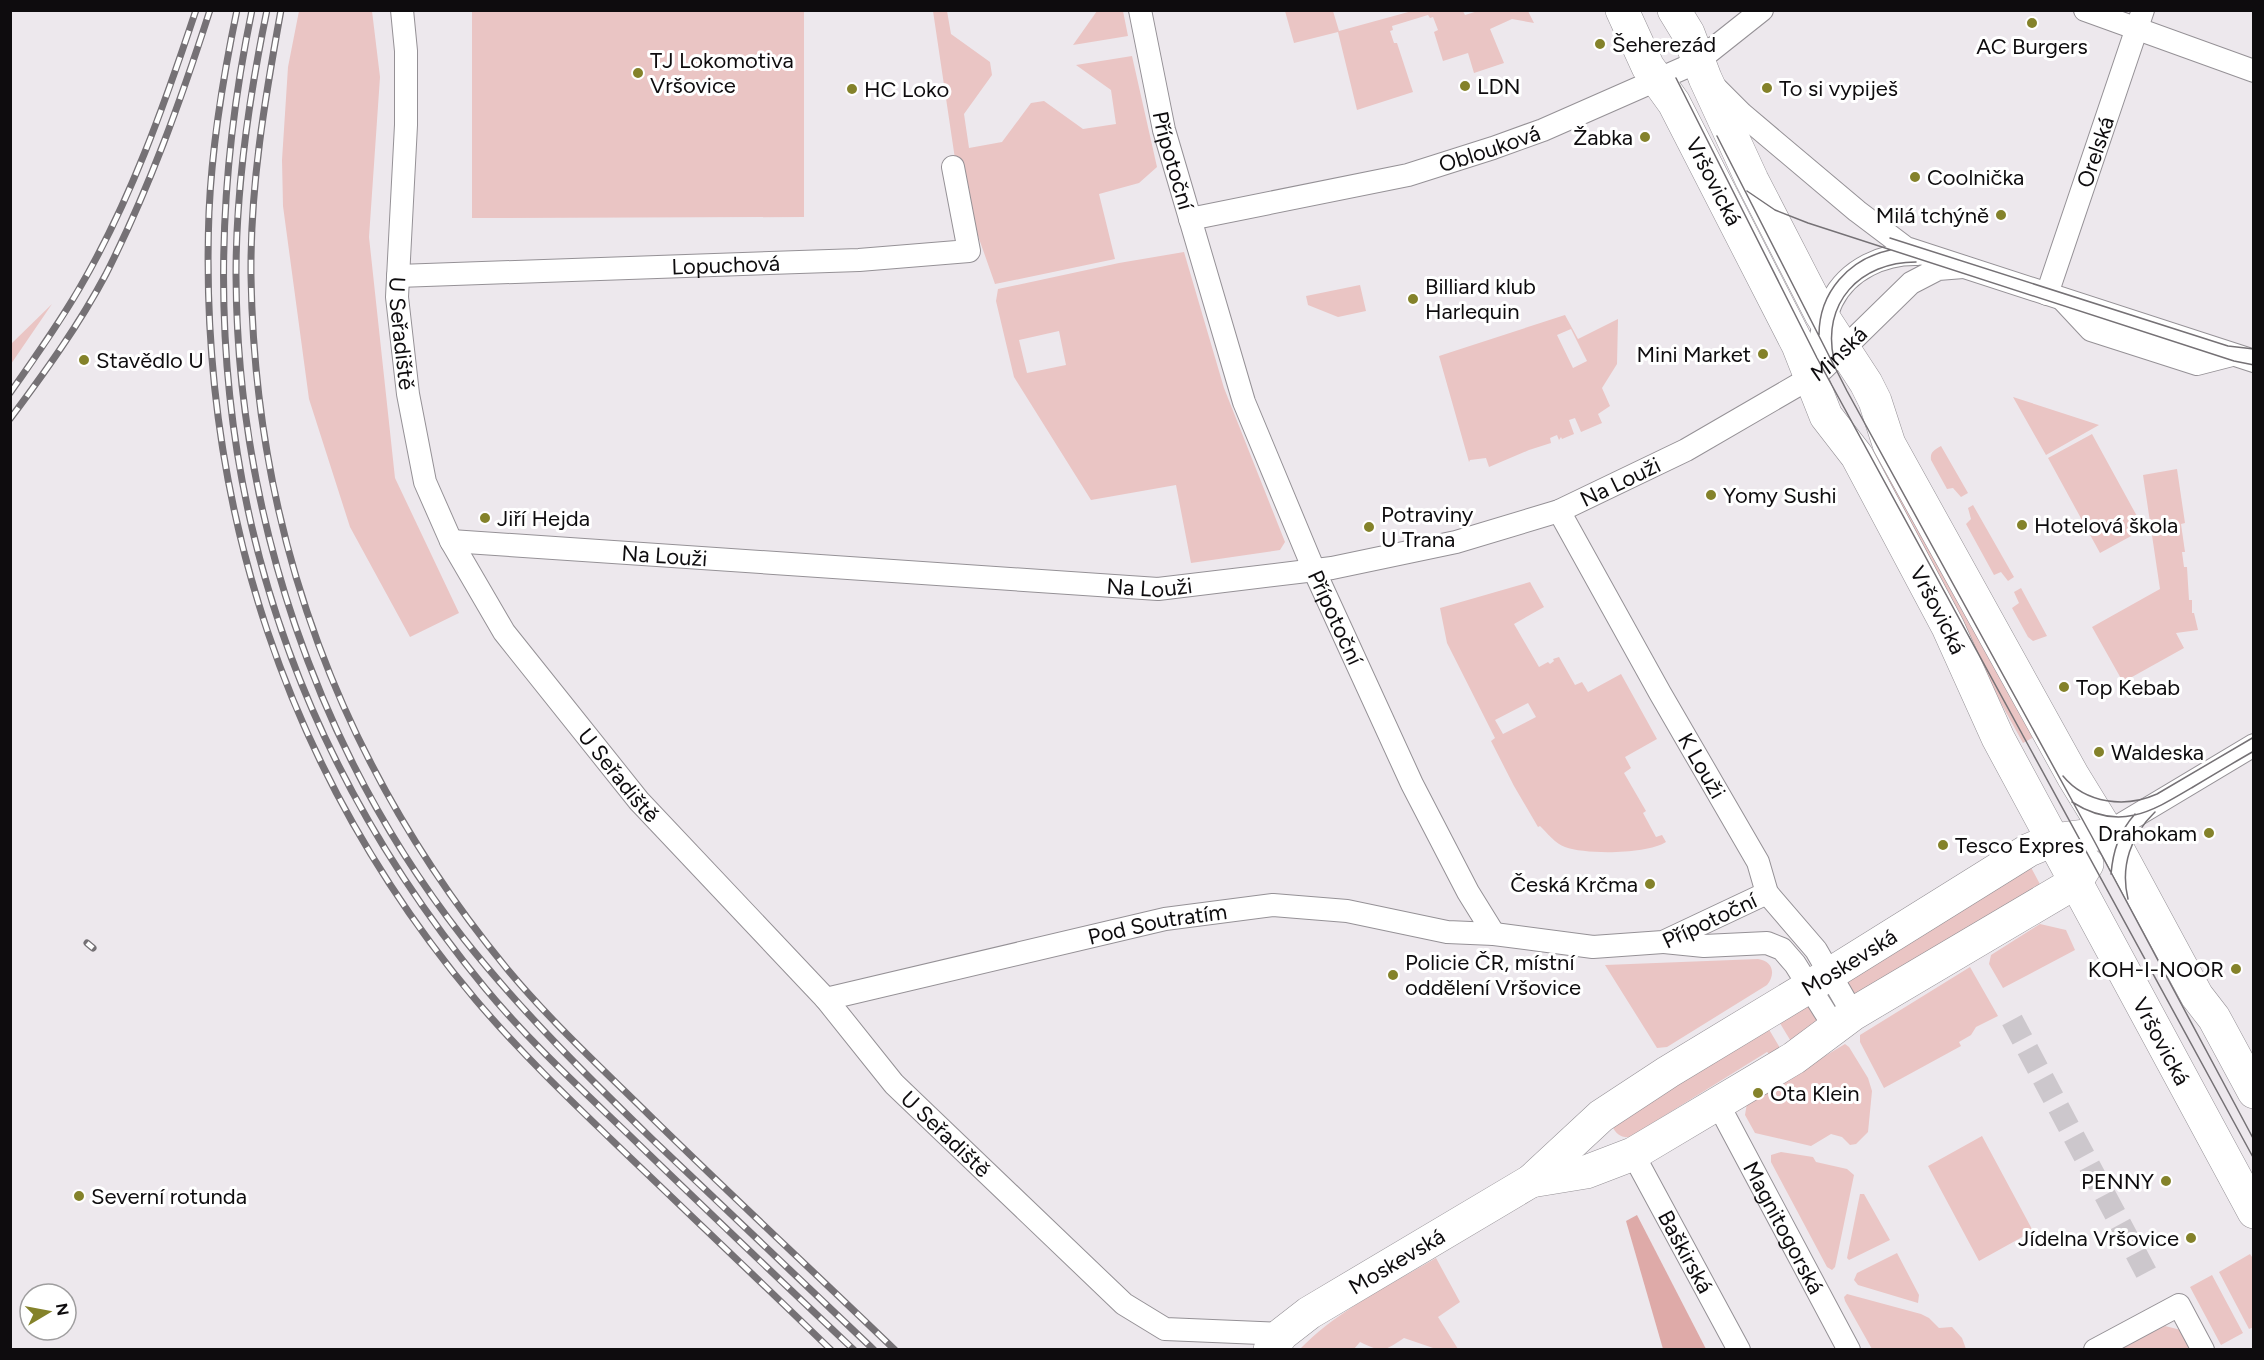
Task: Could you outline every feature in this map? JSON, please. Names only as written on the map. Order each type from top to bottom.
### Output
[{"type":"main road","name":"Vršovická","points":[[1622,10],[1648,67],[1674,103],[1798,345],[1831,425],[1857,456],[1948,627],[1998,738],[2253,1212]]},
{"type":"main road","name":"Vršovická","points":[[1674,10],[1688,33],[1752,180],[1835,335],[1875,401],[1889,444],[2197,996],[2214,1018],[2253,1092]]},
{"type":"main road","name":"Moskevská","points":[[1276,1342],[1309,1313],[1531,1181],[1601,1116],[1668,1072],[2029,850],[2053,840],[2107,832]]},
{"type":"main road","name":"Moskevská","points":[[1531,1181],[1586,1172],[1633,1154],[1794,1058],[1844,1021],[2076,882],[2107,832]]},
{"type":"main road","points":[[1601,1116],[1599,1130],[1608,1145],[1633,1154]]},
{"type":"street","name":"U Seřadiště","points":[[402,10],[406,125],[397,297],[408,394],[425,482],[451,541],[504,632],[639,801],[826,999],[894,1084],[1124,1304],[1165,1329],[1213,1330],[1276,1342]]},
{"type":"street","name":"Přípotoční","points":[[1140,10],[1164,130],[1244,402],[1314,570],[1412,784],[1468,892],[1494,934],[1593,947],[1663,942],[1767,893]]},
{"type":"street","name":"Oblouková","points":[[1190,219],[1408,175],[1543,130],[1658,80],[1702,69],[1762,10]]},
{"type":"street","points":[[2085,10],[2140,20],[2253,71]]},
{"type":"street","name":"Orelská","points":[[2054,297],[2140,20]]},
{"type":"street","name":"Minská","points":[[1702,69],[1742,114],[1906,249],[2054,297],[2091,330],[2197,364],[2243,358]]},
{"type":"street","name":"Lopuchová","points":[[398,276],[859,260],[969,251],[953,167]]},
{"type":"street","name":"Minská","points":[[1810,378],[1823,369],[1835,335],[1835,296],[1845,282],[1858,272],[1887,258],[1904,254],[1926,255]]},
{"type":"street","name":"Minská","points":[[1810,378],[1835,335],[1911,283],[1938,269],[1963,267]]},
{"type":"street","name":"Na Louži","points":[[451,541],[1158,589],[1332,568],[1456,542],[1559,511],[1686,450],[1810,378]]},
{"type":"street","name":"K Louži","points":[[1559,511],[1660,693],[1758,862],[1767,893],[1816,950],[1819,980],[1844,1021]]},
{"type":"street","name":"Moskevská","points":[[2107,832],[2253,745]]},
{"type":"street","name":"Pod Soutratím","points":[[826,999],[1165,919],[1273,905],[1347,911],[1447,932],[1494,934]]},
{"type":"street","points":[[1663,942],[1704,946],[1767,943],[1782,949],[1795,964],[1819,980]]},
{"type":"street","name":"Magnitogorská","points":[[1718,1104],[1849,1350]]},
{"type":"street","name":"Baškirská","points":[[1633,1154],[1739,1350]]},
{"type":"street","points":[[2095,1350],[2179,1305],[2203,1350]]},
{"type":"street","points":[[1213,1330],[1229,1350]]},
{"type":"shaded area","points":[[299,11],[372,11],[380,77],[369,237],[395,478],[459,613],[410,637],[350,527],[309,399],[283,206],[282,160],[288,67]]},
{"type":"shaded area","name":"TJ Lokomotiva Vršovice","points":[[472,11],[804,11],[804,217],[472,218]]},
{"type":"shaded area","points":[[933,11],[947,11],[951,34],[990,62],[992,75],[964,114],[969,148],[1002,142],[1031,103],[1044,101],[1083,129],[1116,124],[1111,90],[1076,65],[1132,56],[1157,167],[1139,183],[1099,194],[1115,259],[995,284],[958,179]]},
{"type":"shaded area","points":[[1097,11],[1123,11],[1128,36],[1073,45]]},
{"type":"shaded area","points":[[1285,11],[1333,11],[1339,31],[1412,11],[1463,11],[1465,15],[1478,11],[1528,11],[1534,23],[1512,19],[1490,29],[1504,63],[1474,73],[1468,53],[1443,61],[1434,32],[1438,30],[1433,17],[1430,18],[1428,15],[1392,26],[1393,30],[1390,31],[1394,43],[1397,43],[1413,92],[1357,110],[1338,32],[1294,43]]},
{"type":"shaded area","points":[[1184,252],[1224,388],[1285,542],[1280,550],[1191,563],[1176,485],[1091,500],[1014,377],[996,301],[998,289],[1119,263]],"holes":[[[1059,331],[1066,365],[1027,373],[1019,340]]]},
{"type":"shaded area","points":[[1360,285],[1366,311],[1338,317],[1308,305],[1306,296]]},
{"type":"shaded area","points":[[52,304],[11,364],[11,344]]},
{"type":"shaded area","points":[[1565,315],[1578,339],[1618,319],[1617,364],[1602,388],[1610,406],[1598,414],[1602,423],[1581,432],[1575,418],[1569,420],[1574,434],[1562,439],[1561,437],[1559,440],[1557,435],[1550,438],[1551,443],[1489,467],[1486,458],[1469,462],[1439,356]],"holes":[[[1571,329],[1587,361],[1573,368],[1557,335]]]},
{"type":"shaded area","points":[[2013,397],[2099,425],[2046,455]]},
{"type":"shaded area","points":[[2092,434],[2144,529],[2100,553],[2048,458]]},
{"type":"shaded area","points":[[1883,445],[2041,733],[2023,743],[1864,456]]},
{"type":"shaded area","points":[[1941,446],[1968,493],[1961,497],[1953,488],[1947,489],[1931,460],[1933,452]]},
{"type":"shaded area","points":[[2177,469],[2185,523],[2181,524],[2185,552],[2182,552],[2184,567],[2187,567],[2189,600],[2192,600],[2192,613],[2194,613],[2198,630],[2176,633],[2184,648],[2123,682],[2092,627],[2160,589],[2143,475]]},
{"type":"shaded area","points":[[1973,505],[2014,577],[2008,581],[2001,572],[1994,575],[1966,524],[1971,519],[1968,508]]},
{"type":"shaded area","points":[[1530,582],[1544,607],[1514,624],[1539,667],[1548,662],[1550,664],[1554,661],[1553,659],[1559,657],[1575,685],[1582,682],[1588,692],[1621,674],[1657,739],[1625,757],[1631,768],[1624,773],[1646,811],[1643,813],[1656,837],[1662,835],[1666,842],[1631,851],[1575,850],[1562,846],[1540,826],[1538,827],[1491,741],[1495,738],[1447,643],[1440,608]],"holes":[[[1528,703],[1536,717],[1503,734],[1495,720]]]},
{"type":"shaded area","points":[[2021,588],[2047,636],[2033,641],[2028,637],[2012,608],[2019,603],[2014,592]]},
{"type":"shaded area","points":[[2027,860],[2042,888],[1857,996],[1847,986],[1842,973]]},
{"type":"shaded area","points":[[2040,924],[2066,930],[2075,950],[2003,988],[1989,964],[1991,955]]},
{"type":"shaded area","points":[[1758,959],[1767,962],[1772,969],[1772,977],[1767,985],[1667,1047],[1657,1048],[1605,965]]},
{"type":"shaded area","points":[[1970,967],[1998,1016],[1976,1027],[1971,1035],[1959,1042],[1961,1046],[1884,1088],[1860,1042],[1860,1035]]},
{"type":"shaded area","points":[[1805,1001],[1818,1023],[1795,1048],[1775,1015]]},
{"type":"shaded area","points":[[1764,1021],[1783,1053],[1775,1058],[1767,1052],[1630,1137],[1621,1136],[1615,1131],[1612,1126]]},
{"type":"shaded area","points":[[1845,1044],[1868,1078],[1872,1091],[1868,1132],[1856,1144],[1850,1145],[1842,1137],[1831,1134],[1811,1146],[1755,1133],[1745,1115],[1747,1103]]},
{"type":"shaded area","points":[[1982,1136],[2033,1231],[1979,1261],[1928,1166]]},
{"type":"shaded area","points":[[1781,1152],[1813,1157],[1816,1162],[1847,1169],[1854,1175],[1835,1267],[1832,1270],[1827,1267],[1771,1162],[1771,1155]]},
{"type":"shaded area","points":[[1860,1194],[1864,1194],[1890,1240],[1849,1260],[1847,1258]]},
{"type":"shaded area","points":[[1637,1215],[1706,1349],[1663,1349],[1626,1221]]},
{"type":"shaded area","points":[[1897,1253],[1919,1295],[1918,1303],[1858,1285],[1854,1280],[1857,1273]]},
{"type":"shaded area","points":[[2250,1254],[2254,1260],[2254,1327],[2249,1329],[2219,1272]]},
{"type":"shaded area","points":[[1436,1258],[1460,1302],[1438,1317],[1458,1349],[1436,1349],[1404,1338],[1383,1349],[1360,1342],[1354,1349],[1300,1349],[1348,1310]]},
{"type":"shaded area","points":[[2212,1275],[2243,1333],[2221,1345],[2190,1287]]},
{"type":"shaded area","points":[[1847,1294],[1921,1314],[1939,1328],[1952,1327],[1962,1338],[1966,1349],[1872,1349],[1845,1301],[1844,1297]]},
{"type":"shaded area","points":[[2165,1326],[2181,1330],[2197,1350],[2115,1350]]},
{"type":"tunnel","points":[[2012,1020],[2148,1276]]},
{"type":"tram line","points":[[1676,78],[1817,358],[2254,1159]]},
{"type":"tram line","points":[[1717,136],[1847,391],[2091,835],[2254,1140]]},
{"type":"tram line","points":[[1747,191],[1775,210],[1808,223],[2234,361],[2254,365]]},
{"type":"tram line","points":[[1890,238],[2228,346],[2254,349]]},
{"type":"tram line","points":[[1819,335],[1824,305],[1839,280],[1862,261],[1890,250]]},
{"type":"tram line","points":[[1834,360],[1831,339],[1833,321],[1839,304],[1849,290],[1862,278],[1878,269],[1916,262]]},
{"type":"tram line","points":[[2063,776],[2083,793],[2095,798],[2107,801],[2132,801],[2157,794],[2254,737]]},
{"type":"tram line","points":[[2072,802],[2105,816],[2120,817],[2149,811],[2254,751]]},
{"type":"tram line","points":[[2128,899],[2125,875],[2130,852],[2140,831],[2155,812]]},
{"type":"tram line","points":[[2111,874],[2118,842],[2135,814]]},
{"type":"railway","points":[[10,393],[71,302],[114,222],[145,153],[196,10]]},
{"type":"railway","points":[[10,419],[73,330],[96,293],[122,242],[163,144],[210,10]]},
{"type":"railway","points":[[237,10],[219,111],[209,212],[210,320],[219,427],[239,530],[267,631],[305,729],[353,823],[409,913],[475,999],[562,1092],[831,1350]]},
{"type":"railway","points":[[252,10],[231,144],[224,275],[231,403],[252,527],[288,648],[338,765],[404,879],[501,1007],[572,1080],[854,1350]]},
{"type":"railway","points":[[267,10],[249,109],[238,208],[236,275],[240,364],[251,452],[270,540],[295,626],[328,709],[366,790],[412,866],[486,966],[531,1017],[603,1091],[874,1350]]},
{"type":"railway","points":[[281,10],[264,109],[253,209],[251,276],[256,372],[270,466],[290,557],[319,645],[355,731],[398,813],[449,893],[523,988],[671,1136],[895,1350]]},
{"type":"railway","points":[[87,943],[93,948]]},
{"type":"place","name":"AC Burgers","points":[[2032,23]]},
{"type":"place","name":"Šeherezád","points":[[1600,44]]},
{"type":"place","name":"TJ Lokomotiva Vršovice","points":[[638,73]]},
{"type":"place","name":"LDN","points":[[1465,86]]},
{"type":"place","name":"To si vypiješ","points":[[1767,88]]},
{"type":"place","name":"HC Loko","points":[[852,89]]},
{"type":"place","name":"Žabka","points":[[1645,137]]},
{"type":"place","name":"Coolnička","points":[[1915,177]]},
{"type":"place","name":"Milá tchýně","points":[[2001,215]]},
{"type":"place","name":"Billiard klub Harlequin","points":[[1413,299]]},
{"type":"place","name":"Mini Market","points":[[1763,354]]},
{"type":"place","name":"Stavědlo U","points":[[84,360]]},
{"type":"place","name":"Yomy Sushi","points":[[1711,495]]},
{"type":"place","name":"Jiří Hejda","points":[[485,518]]},
{"type":"place","name":"Hotelová škola","points":[[2022,525]]},
{"type":"place","name":"Potraviny U Trana","points":[[1369,527]]},
{"type":"place","name":"Top Kebab","points":[[2064,687]]},
{"type":"place","name":"Waldeska","points":[[2099,752]]},
{"type":"place","name":"Drahokam","points":[[2209,833]]},
{"type":"place","name":"Tesco Expres","points":[[1943,845]]},
{"type":"place","name":"Česká Krčma","points":[[1650,884]]},
{"type":"place","name":"KOH-I-NOOR","points":[[2236,969]]},
{"type":"place","name":"Policie ČR, místní oddělení Vršovice","points":[[1393,975]]},
{"type":"place","name":"Ota Klein","points":[[1758,1093]]},
{"type":"place","name":"PENNY","points":[[2166,1181]]},
{"type":"place","name":"Severní rotunda","points":[[79,1196]]},
{"type":"place","name":"Jídelna Vršovice","points":[[2191,1238]]}]
